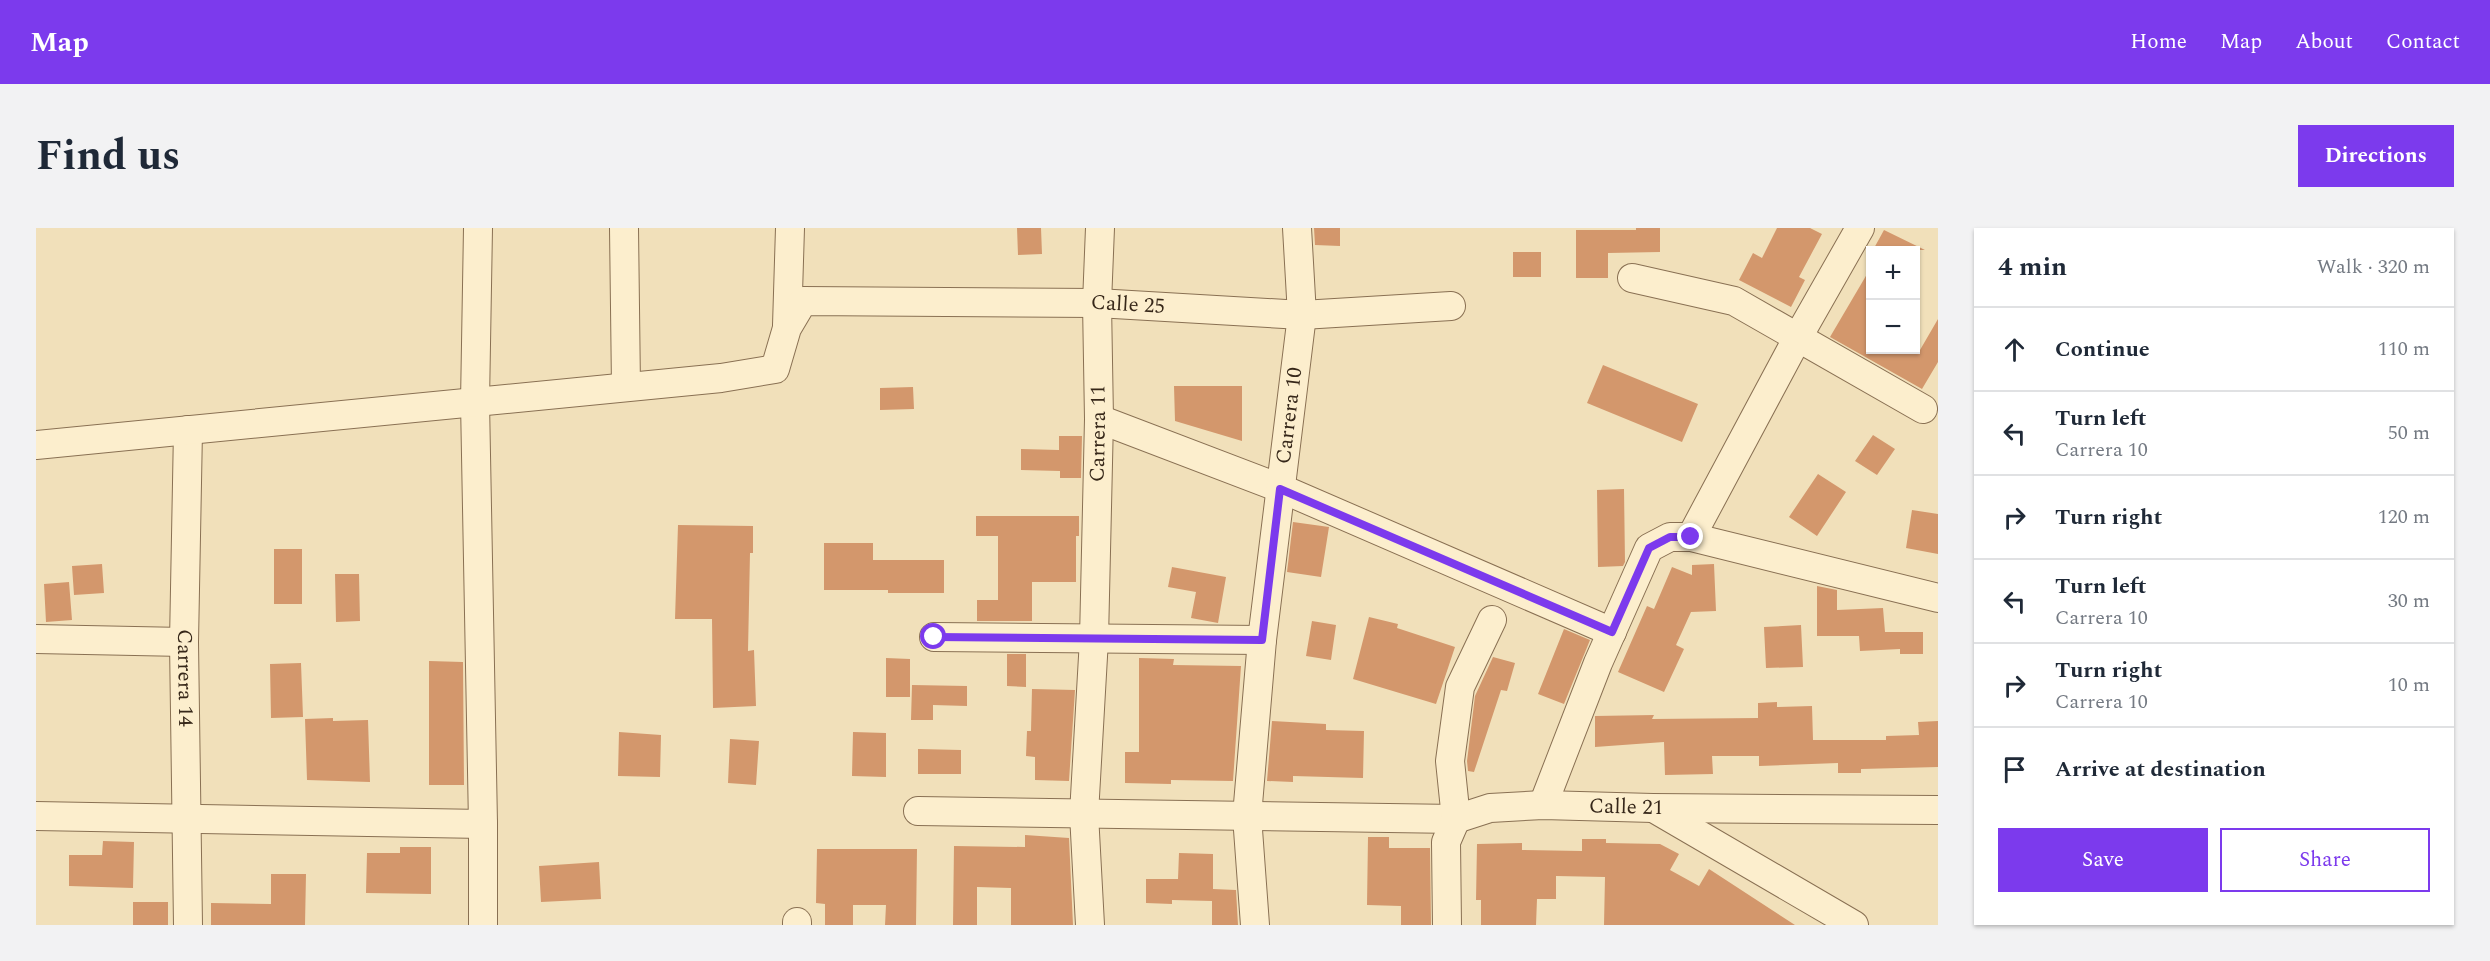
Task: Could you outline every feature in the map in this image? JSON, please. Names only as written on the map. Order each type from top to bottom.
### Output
[{"type":"street","points":[[478,228],[475,402],[483,925]]},
{"type":"street","points":[[624,228],[626,387]]},
{"type":"street","points":[[36,445],[721,378],[775,369],[787,328],[789,228]]},
{"type":"street","name":"Carrera 11","points":[[1090,925],[1084,814],[1094,639],[1099,419],[1096,303],[1100,228]]},
{"type":"street","name":"Carrera 10","points":[[1255,925],[1248,816],[1262,640],[1302,315],[1298,228]]},
{"type":"street","points":[[1691,537],[1798,337],[1860,228]]},
{"type":"street","points":[[1632,278],[1734,301],[1923,409]]},
{"type":"street","name":"Calle 25","points":[[787,328],[803,302],[1096,303],[1302,315],[1451,306]]},
{"type":"street","points":[[1099,419],[1280,489],[1612,632]]},
{"type":"street","name":"Carrera 14","points":[[188,430],[184,642],[189,818],[188,925]]},
{"type":"street","points":[[1544,805],[1612,632],[1649,548],[1670,537],[1691,537],[1938,598]]},
{"type":"street","points":[[1447,925],[1446,842],[1456,819],[1450,761],[1460,687],[1492,620]]},
{"type":"street","points":[[934,637],[1262,640]]},
{"type":"street","points":[[36,639],[184,642]]},
{"type":"street","name":"Calle 21","points":[[918,811],[1456,819],[1490,808],[1544,805],[1653,808],[1842,922]]},
{"type":"street","points":[[1653,808],[1938,810]]},
{"type":"street","points":[[36,816],[483,824]]},
{"type":"building","points":[[1017,228],[1041,228],[1042,254],[1018,255]]},
{"type":"building","points":[[1314,228],[1340,228],[1340,246],[1315,245]]},
{"type":"building","points":[[1636,228],[1660,228],[1660,252],[1608,253],[1608,278],[1576,278],[1576,230],[1636,230]]},
{"type":"building","points":[[1777,228],[1810,228],[1822,234],[1799,277],[1805,280],[1791,307],[1739,280],[1753,253],[1762,258]]},
{"type":"building","points":[[1884,230],[1917,246],[1875,246]]},
{"type":"building","points":[[1513,252],[1541,252],[1541,277],[1513,277]]},
{"type":"building","points":[[1866,276],[1866,354],[1920,354],[1920,350],[1938,319],[1938,362],[1922,389],[1830,337]]},
{"type":"building","points":[[1603,365],[1698,404],[1682,442],[1587,403]]},
{"type":"building","points":[[1174,386],[1242,386],[1242,441],[1175,421]]},
{"type":"building","points":[[913,387],[914,409],[880,410],[880,388]]},
{"type":"building","points":[[1873,435],[1895,449],[1877,475],[1855,461]]},
{"type":"building","points":[[1059,436],[1082,436],[1081,478],[1060,478],[1060,471],[1021,470],[1021,449],[1059,450]]},
{"type":"building","points":[[1818,474],[1846,492],[1817,536],[1789,517]]},
{"type":"building","points":[[1624,489],[1625,562],[1623,566],[1598,567],[1597,490]]},
{"type":"building","points":[[1912,510],[1938,514],[1938,554],[1906,548]]},
{"type":"building","points":[[976,516],[1079,516],[1079,536],[1076,536],[1076,582],[1032,582],[1032,621],[977,621],[977,600],[998,600],[998,536],[976,536]]},
{"type":"building","points":[[1293,522],[1329,527],[1321,577],[1287,572]]},
{"type":"building","points":[[678,525],[753,526],[753,553],[750,553],[748,651],[754,650],[756,706],[713,708],[712,619],[675,619]]},
{"type":"building","points":[[824,543],[873,543],[873,560],[944,560],[944,593],[824,590]]},
{"type":"building","points":[[274,549],[302,549],[302,604],[274,604]]},
{"type":"building","points":[[102,564],[104,593],[74,595],[72,566]]},
{"type":"building","points":[[1714,564],[1716,611],[1691,612],[1676,645],[1684,649],[1664,692],[1618,672],[1647,606],[1654,609],[1672,567],[1692,575],[1692,565]]},
{"type":"building","points":[[1172,567],[1226,577],[1218,623],[1191,618],[1196,592],[1168,587]]},
{"type":"building","points":[[335,574],[359,574],[360,621],[336,622]]},
{"type":"building","points":[[69,582],[72,620],[46,622],[44,584]]},
{"type":"building","points":[[1817,586],[1837,590],[1837,610],[1883,608],[1885,632],[1923,632],[1923,654],[1900,654],[1900,649],[1860,651],[1859,636],[1817,636]]},
{"type":"building","points":[[1369,617],[1398,624],[1397,628],[1455,647],[1436,704],[1353,679]]},
{"type":"building","points":[[1312,621],[1336,625],[1331,660],[1306,656]]},
{"type":"building","points":[[1801,625],[1803,667],[1766,668],[1764,627]]},
{"type":"building","points":[[1564,629],[1590,640],[1564,704],[1538,694]]},
{"type":"building","points":[[1007,654],[1026,654],[1026,687],[1007,686]]},
{"type":"building","points":[[1493,657],[1515,663],[1507,691],[1501,690],[1474,772],[1468,771],[1467,761],[1475,696]]},
{"type":"building","points":[[886,658],[910,659],[910,697],[886,697]]},
{"type":"building","points":[[1139,658],[1174,659],[1173,665],[1241,666],[1233,781],[1171,780],[1171,784],[1125,783],[1125,752],[1139,752]]},
{"type":"building","points":[[429,661],[463,662],[464,785],[429,785]]},
{"type":"building","points":[[301,663],[303,717],[271,718],[270,664]]},
{"type":"building","points":[[912,685],[967,686],[967,706],[933,705],[933,720],[911,720]]},
{"type":"building","points":[[1032,689],[1075,690],[1069,781],[1035,780],[1035,757],[1026,756],[1027,731],[1031,731]]},
{"type":"building","points":[[1777,702],[1777,707],[1812,706],[1813,740],[1886,740],[1886,736],[1919,735],[1918,722],[1938,721],[1938,767],[1861,769],[1861,773],[1838,773],[1838,763],[1759,766],[1759,756],[1712,756],[1713,774],[1665,775],[1664,742],[1595,747],[1595,716],[1654,715],[1652,719],[1758,718],[1758,703]]},
{"type":"building","points":[[333,718],[333,721],[368,720],[370,782],[307,780],[305,719]]},
{"type":"building","points":[[1272,721],[1326,724],[1326,730],[1364,731],[1363,778],[1293,776],[1293,782],[1267,781]]},
{"type":"building","points":[[619,732],[661,735],[660,777],[618,776]]},
{"type":"building","points":[[853,732],[886,733],[886,777],[852,776]]},
{"type":"building","points":[[730,739],[759,741],[756,785],[728,783]]},
{"type":"building","points":[[918,749],[961,750],[961,774],[918,774]]},
{"type":"building","points":[[1025,835],[1069,838],[1073,925],[1011,925],[1011,888],[977,887],[977,925],[953,925],[954,846],[1025,847]]},
{"type":"building","points":[[1368,837],[1389,837],[1389,848],[1430,848],[1431,925],[1401,925],[1401,906],[1367,905]]},
{"type":"building","points":[[1582,839],[1606,839],[1606,843],[1660,844],[1679,854],[1670,870],[1699,886],[1709,869],[1795,925],[1604,925],[1605,877],[1556,876],[1556,899],[1537,899],[1536,925],[1481,925],[1481,900],[1476,900],[1477,844],[1522,843],[1522,850],[1582,851]]},
{"type":"building","points":[[103,841],[134,842],[133,888],[69,886],[69,855],[102,855]]},
{"type":"building","points":[[400,847],[431,847],[431,894],[366,893],[367,853],[400,853]]},
{"type":"building","points":[[817,849],[917,849],[916,925],[885,925],[886,905],[853,905],[853,925],[825,925],[825,904],[816,903]]},
{"type":"building","points":[[1179,853],[1213,854],[1213,889],[1236,890],[1238,925],[1212,925],[1212,901],[1172,900],[1172,904],[1146,903],[1146,879],[1178,879]]},
{"type":"building","points":[[599,862],[601,899],[541,902],[539,866]]},
{"type":"building","points":[[271,874],[306,874],[305,925],[211,925],[211,903],[271,904]]},
{"type":"building","points":[[133,902],[168,902],[168,925],[133,925]]},
{"type":"route","points":[[934,637],[1262,640],[1280,489],[1612,632],[1649,548],[1670,537],[1691,537]]}]
